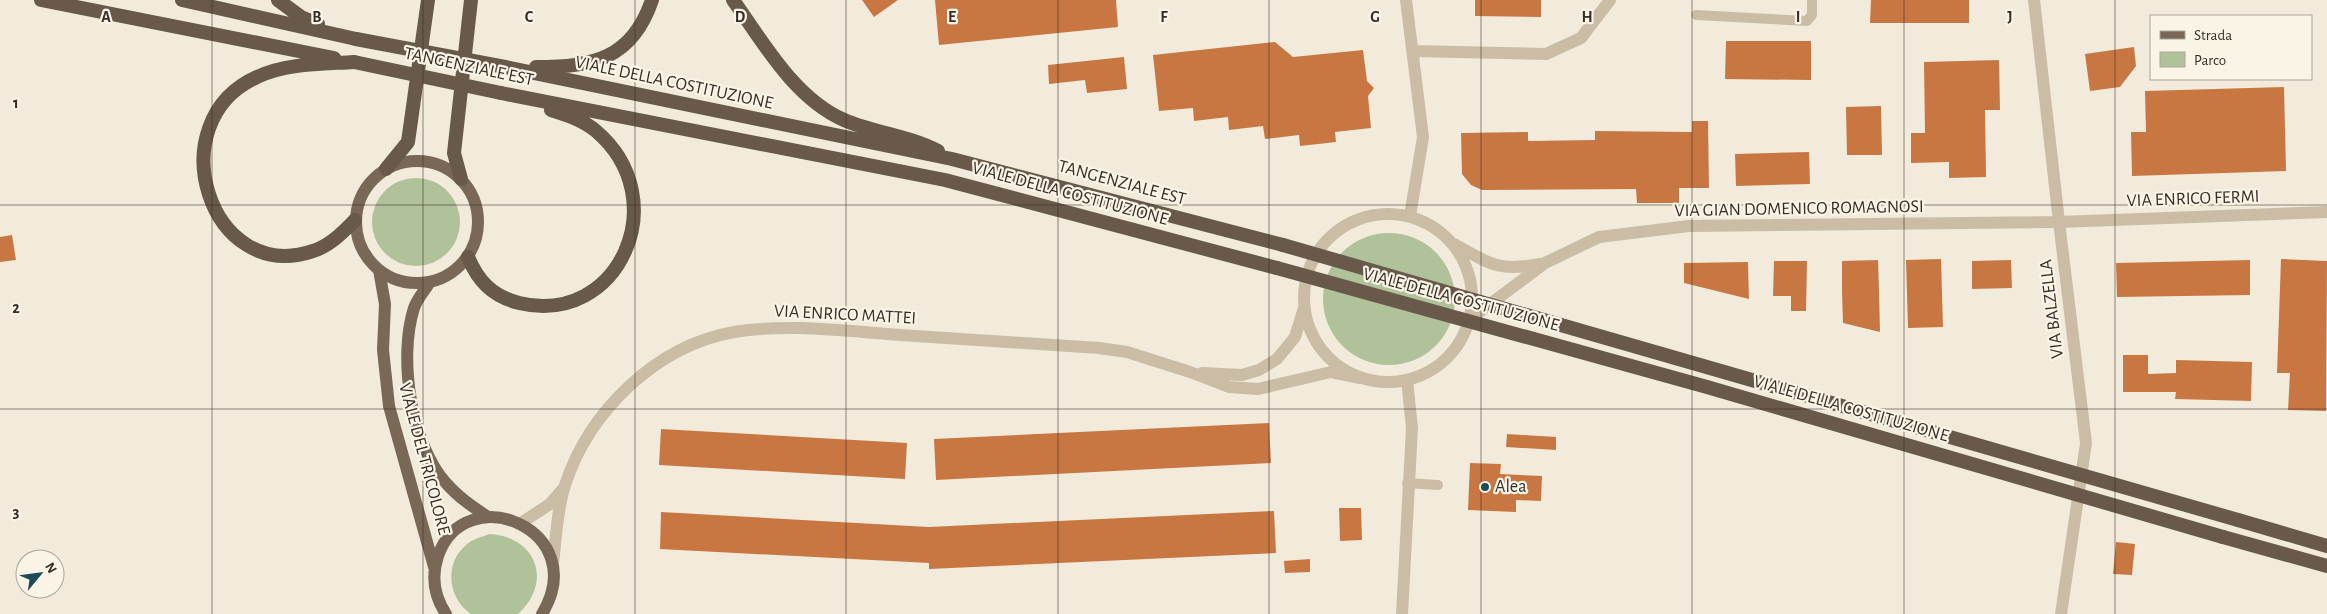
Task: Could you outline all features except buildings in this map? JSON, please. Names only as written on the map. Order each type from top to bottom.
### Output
[{"type":"highway","points":[[41,0],[354,62]]},
{"type":"highway","points":[[182,0],[356,39],[505,68],[570,67],[600,60],[626,44],[645,20],[652,0]]},
{"type":"highway","points":[[278,0],[301,17],[356,39]]},
{"type":"highway","points":[[386,169],[408,142],[428,0]]},
{"type":"highway","points":[[462,179],[454,153],[471,0]]},
{"type":"highway","points":[[733,0],[789,76],[825,110],[845,120],[921,142],[952,158]]},
{"type":"highway","points":[[354,62],[276,70],[256,77],[237,89],[220,107],[210,127],[203,148],[202,172],[209,199],[223,223],[237,237],[255,250],[275,256],[295,256],[315,251],[333,241],[356,220]]},
{"type":"highway","name":"TANGENZIALE EST","points":[[354,62],[576,108]]},
{"type":"highway","name":"VIALE DELLA COSTITUZIONE","points":[[505,68],[952,158]]},
{"type":"highway","points":[[468,257],[476,276],[488,288],[503,296],[532,306],[552,305],[573,300],[597,286],[621,260],[632,237],[635,216],[634,193],[626,169],[614,148],[594,130],[576,118],[501,93]]},
{"type":"highway","name":"VIALE DELLA COSTITUZIONE","points":[[576,108],[945,180],[1277,268],[1707,387],[2327,566]]},
{"type":"highway","name":"TANGENZIALE EST","points":[[952,158],[1283,244]]},
{"type":"highway","name":"VIALE DELLA COSTITUZIONE","points":[[1283,244],[2327,546]]},
{"type":"main road","points":[[405,161],[426,161],[445,167],[462,179],[473,197],[478,217],[476,238],[468,257],[458,268],[445,277],[430,282],[412,283],[394,279],[379,270],[366,256],[358,239],[356,220],[360,200],[367,188],[386,169],[405,161]]},
{"type":"main road","name":"VIALE DEL TRICOLORE","points":[[379,270],[385,304],[383,350],[389,406],[434,567],[436,593],[446,614]]},
{"type":"main road","name":"VIALE DEL TRICOLORE","points":[[430,282],[414,308],[409,343],[408,376],[411,402],[423,442],[445,482],[462,499],[488,517]]},
{"type":"main road","points":[[434,567],[440,549],[452,533],[468,522],[488,517],[504,518],[521,523],[535,533],[547,547],[553,564],[555,582],[550,601],[542,614]]},
{"type":"street","points":[[1406,0],[1414,51],[1423,138],[1410,216]]},
{"type":"street","points":[[1414,51],[1546,54],[1581,38],[1610,0]]},
{"type":"street","name":"VIA BALZELLA","points":[[2034,0],[2086,443],[2061,614]]},
{"type":"street","name":"VIA ENRICO FERMI","points":[[2059,222],[2327,212]]},
{"type":"street","points":[[1386,213],[1410,216],[1434,227],[1453,244],[1467,267],[1472,293],[1470,319],[1461,340],[1447,359],[1429,372],[1407,380],[1376,382],[1360,378],[1339,367],[1322,351],[1311,331],[1304,308],[1305,285],[1312,262],[1324,242],[1336,232],[1363,217],[1386,213]]},
{"type":"street","name":"VIA GIAN DOMENICO ROMAGNOSI","points":[[1453,244],[1491,264],[1515,269],[1545,262],[1600,238],[1689,226],[2059,222]]},
{"type":"street","name":"VIA GIAN DOMENICO ROMAGNOSI","points":[[1470,319],[1545,262]]},
{"type":"street","name":"VIA ENRICO MATTEI","points":[[1190,372],[1242,375],[1259,370],[1277,359],[1295,337],[1304,308]]},
{"type":"street","name":"VIA ENRICO MATTEI","points":[[565,486],[588,437],[622,392],[647,370],[674,354],[704,341],[732,332],[762,329],[814,329],[1100,348],[1127,352],[1190,372],[1229,387],[1258,390],[1331,372],[1360,378]]},
{"type":"street","points":[[1402,614],[1407,484],[1412,428],[1407,380]]},
{"type":"street","points":[[521,523],[550,504],[565,486]]},
{"type":"street","points":[[553,564],[560,508],[565,486]]},
{"type":"lane","points":[[1696,15],[1807,21],[1812,15],[1812,0]]},
{"type":"lane","points":[[1407,484],[1438,485]]},
{"type":"green space","points":[[416,178],[433,181],[441,185],[453,197],[457,205],[460,222],[457,239],[453,247],[441,259],[433,263],[416,266],[399,263],[391,259],[379,247],[375,239],[372,222],[375,205],[379,197],[391,185],[399,181]]},
{"type":"green space","points":[[1389,233],[1402,234],[1414,238],[1436,252],[1450,274],[1454,286],[1454,312],[1450,324],[1436,346],[1414,360],[1402,364],[1389,365],[1376,364],[1364,360],[1342,346],[1328,324],[1324,312],[1323,299],[1324,286],[1328,274],[1342,252],[1364,238],[1376,234]]},
{"type":"green space","points":[[490,534],[506,537],[519,543],[529,552],[535,563],[537,575],[535,588],[529,601],[518,614],[471,614],[463,608],[453,591],[452,571],[458,553],[477,538]]},
{"type":"place","name":"Alea","points":[[1485,487]]}]
